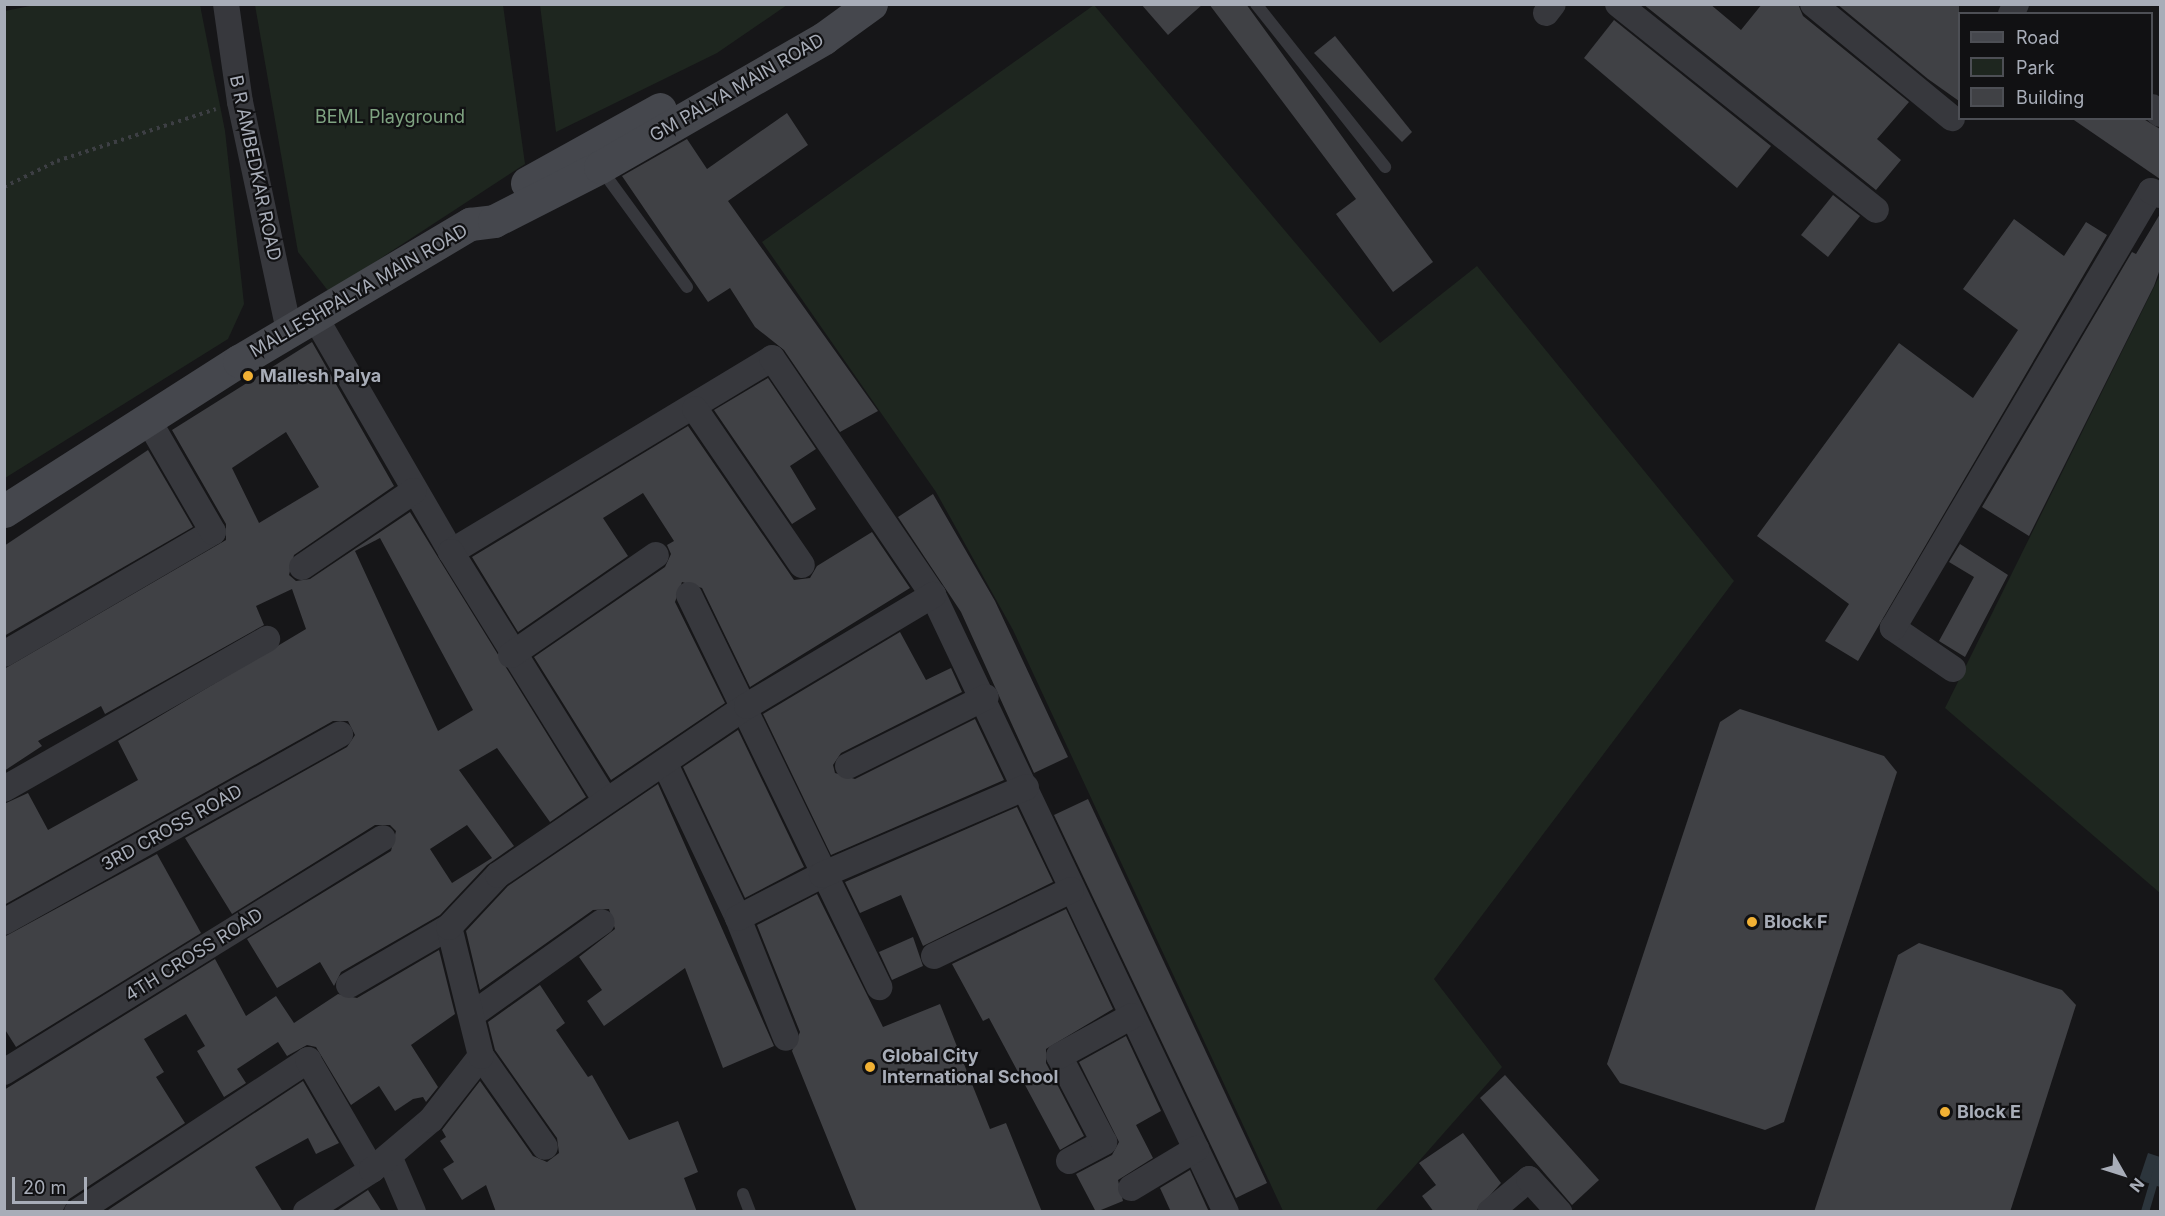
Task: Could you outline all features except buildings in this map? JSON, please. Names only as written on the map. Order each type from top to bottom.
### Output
[{"type":"main road","points":[[470,224],[486,208],[582,149],[714,81],[840,4]]},
{"type":"main road","name":"GM PALYA MAIN ROAD","points":[[600,167],[824,38],[872,4]]},
{"type":"main road","name":"MALLESHPALYA MAIN ROAD","points":[[4,511],[147,418],[470,224],[494,221],[600,167]]},
{"type":"street","name":"B R AMBEDKAR ROAD","points":[[226,4],[240,102],[302,324],[414,491],[512,654],[606,801]]},
{"type":"street","points":[[1618,4],[1876,210]]},
{"type":"street","points":[[1813,4],[1952,118]]},
{"type":"street","points":[[1953,669],[1893,628],[2151,191],[2160,195]]},
{"type":"street","points":[[451,552],[695,409],[772,358],[933,595],[986,697],[1071,890],[1226,1212]]},
{"type":"street","points":[[695,409],[802,565]]},
{"type":"street","points":[[4,654],[213,531],[147,418]]},
{"type":"street","points":[[302,567],[414,491]]},
{"type":"street","points":[[512,654],[656,555]]},
{"type":"street","points":[[689,595],[747,706],[822,875],[879,987]]},
{"type":"street","points":[[349,985],[449,927],[498,875],[606,801],[665,764],[747,706],[933,595]]},
{"type":"street","points":[[4,789],[267,639]]},
{"type":"street","points":[[848,766],[986,697]]},
{"type":"street","name":"3RD CROSS ROAD","points":[[4,922],[340,734]]},
{"type":"street","points":[[665,764],[738,918],[786,1038]]},
{"type":"street","points":[[738,918],[822,875],[1026,787]]},
{"type":"street","name":"4TH CROSS ROAD","points":[[8,1061],[383,838]]},
{"type":"street","points":[[934,956],[1071,890]]},
{"type":"street","points":[[473,1014],[602,922]]},
{"type":"street","points":[[449,927],[473,1014],[481,1056],[544,1147]]},
{"type":"street","points":[[1069,1161],[1104,1142],[1059,1056],[1132,1016]]},
{"type":"street","points":[[306,1212],[381,1163],[431,1120],[481,1056]]},
{"type":"street","points":[[77,1212],[308,1060],[413,1212]]},
{"type":"street","points":[[1131,1188],[1196,1149]]},
{"type":"street","points":[[1490,1212],[1529,1179],[1559,1212]]},
{"type":"lane","points":[[1256,4],[1385,167]]},
{"type":"lane","points":[[600,167],[687,287]]},
{"type":"lane","points":[[743,1194],[750,1212]]},
{"type":"path","points":[[4,186],[57,161],[240,102]]},
{"type":"green space","points":[[540,4],[787,5],[717,53],[556,132]]},
{"type":"green space","points":[[35,5],[200,5],[225,131],[244,304],[228,339],[5,478],[5,11]]},
{"type":"green space","name":"BEML Playground","points":[[255,5],[503,5],[525,164],[329,292],[298,252]]},
{"type":"green space","points":[[1094,5],[1380,343],[1477,266],[1734,581],[1434,979],[1502,1067],[1375,1211],[1283,1211],[1013,630],[936,492],[762,242]]},
{"type":"green space","points":[[2160,275],[2160,893],[1945,708]]},
{"type":"shaded area","points":[[2148,1153],[2160,1157],[2160,1187],[2139,1180]]},
{"type":"waterway","points":[[2145,1212],[2160,1161]]},
{"type":"place","name":"Mallesh Palya","points":[[248,376]]},
{"type":"place","name":"Block F","points":[[1752,922]]},
{"type":"place","name":"Global City International School","points":[[870,1067]]},
{"type":"place","name":"Block E","points":[[1945,1112]]}]
